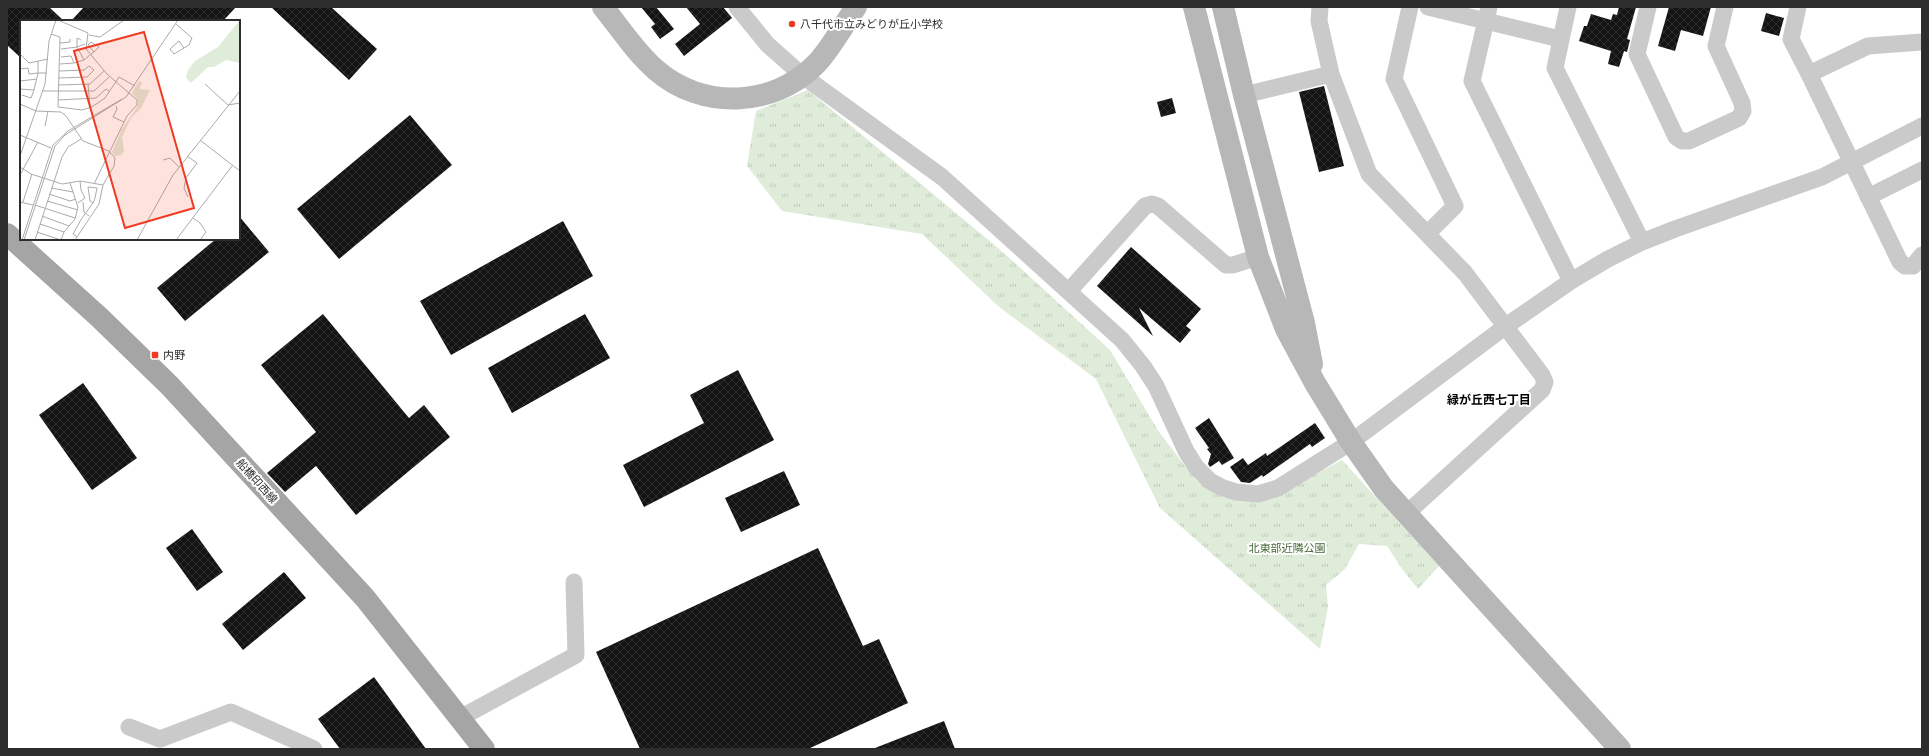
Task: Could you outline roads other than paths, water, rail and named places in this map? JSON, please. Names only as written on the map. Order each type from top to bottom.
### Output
[{"type":"main road","name":"船橋印西線","points":[[7,234],[99,317],[170,386],[365,598],[484,749]]},
{"type":"street","points":[[604,7],[645,59],[672,83],[692,92],[714,98],[734,100],[761,96],[781,89],[803,76],[817,63],[856,7]]},
{"type":"street","points":[[737,7],[767,44],[803,76],[942,177],[1122,340],[1143,366],[1156,386],[1186,451],[1196,467],[1210,481],[1236,492],[1258,494],[1278,488],[1351,442],[1506,326],[1571,281],[1642,242],[1822,177],[1922,126]]},
{"type":"street","points":[[1194,7],[1258,257],[1286,329],[1315,383],[1351,442],[1384,490],[1620,749]]},
{"type":"street","points":[[1223,7],[1244,95],[1304,323],[1315,383]]},
{"type":"street","points":[[1320,7],[1319,21],[1331,74],[1369,174],[1465,273],[1542,375],[1545,382],[1542,390],[1406,514]]},
{"type":"street","points":[[1410,7],[1394,79],[1455,206],[1427,234]]},
{"type":"street","points":[[1428,7],[1487,14],[1560,39]]},
{"type":"street","points":[[1568,7],[1555,68],[1642,242]]},
{"type":"street","points":[[1648,7],[1637,54],[1676,137],[1682,141],[1689,141],[1738,118],[1743,111],[1742,103],[1716,46],[1725,7]]},
{"type":"street","points":[[1798,7],[1791,39],[1900,262],[1905,266],[1913,266],[1922,254]]},
{"type":"street","points":[[1487,14],[1472,81],[1571,281]]},
{"type":"street","points":[[1809,74],[1868,46],[1922,42]]},
{"type":"street","points":[[1244,95],[1331,74]]},
{"type":"street","points":[[1868,196],[1922,170]]},
{"type":"street","points":[[1069,291],[1145,206],[1152,204],[1158,206],[1226,265],[1233,265],[1258,257]]},
{"type":"street","points":[[460,718],[576,655],[574,582]]},
{"type":"street","points":[[129,727],[160,739],[232,712],[314,749]]},
{"type":"place","name":"八千代市立みどりが丘小学校","points":[[792,24]]},
{"type":"place","name":"内野","points":[[155,355]]},
{"type":"district","name":"緑が丘西七丁目","points":[[1489,400]]},
{"type":"park label","name":"北東部近隣公園","points":[[1287,548]]}]
